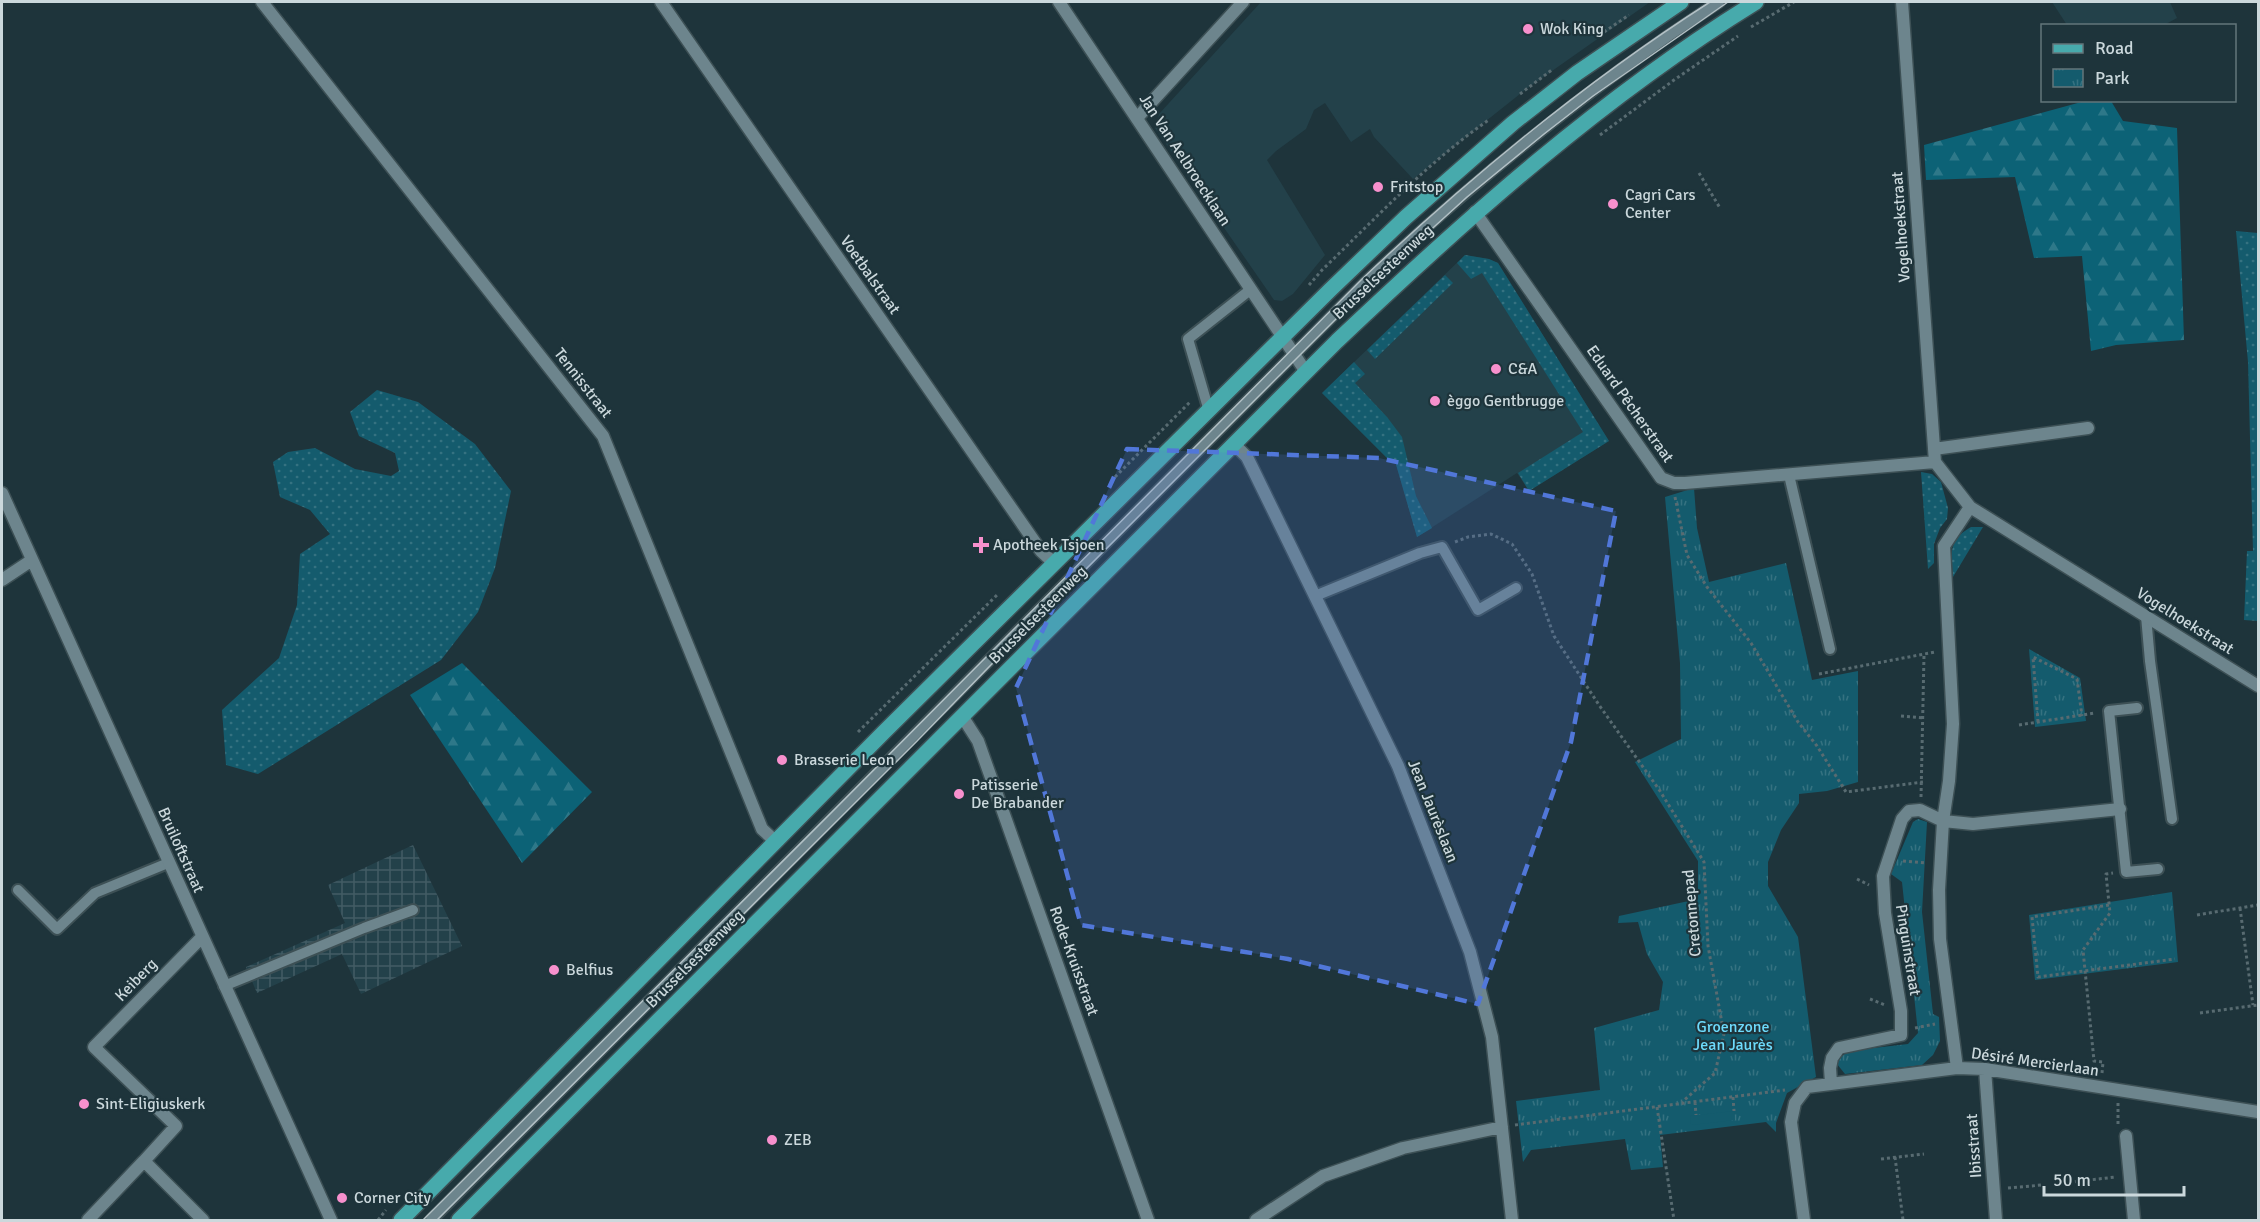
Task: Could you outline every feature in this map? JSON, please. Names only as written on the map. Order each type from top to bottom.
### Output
[{"type":"main road","name":"Brusselsesteenweg","points":[[401,1221],[776,842],[1406,217],[1477,153],[1577,72],[1681,2]]},
{"type":"main road","name":"Brusselsesteenweg","points":[[459,1221],[1306,372],[1475,212],[1605,106],[1756,2]]},
{"type":"street","name":"Tennisstraat","points":[[262,2],[603,436],[762,828],[776,842]]},
{"type":"street","name":"Voetbalstraat","points":[[661,2],[1034,542],[1055,564]]},
{"type":"street","name":"Jan Van Aelbroecklaan","points":[[1059,2],[1306,372]]},
{"type":"street","points":[[1137,118],[1243,2]]},
{"type":"street","name":"Vogelhoekstraat","points":[[1902,2],[1935,462],[1970,507],[2259,686]]},
{"type":"street","name":"Eduard Pêcherstraat","points":[[1475,212],[1661,478],[1674,483],[1935,462]]},
{"type":"street","points":[[1934,449],[2088,428]]},
{"type":"street","name":"Jean Jaurèslaan","points":[[1234,444],[1247,457],[1398,766],[1470,952],[1492,1037],[1512,1221]]},
{"type":"street","name":"Bruiloftstraat","points":[[2,493],[330,1221]]},
{"type":"street","name":"Pinguinstraat","points":[[1957,1068],[1940,939],[1939,890],[1943,820],[1949,781],[1953,724],[1951,646],[1944,546],[1970,507]]},
{"type":"street","points":[[2,580],[32,560]]},
{"type":"street","name":"Rode-Kruisstraat","points":[[962,716],[978,741],[1148,1221]]},
{"type":"street","points":[[1920,810],[1943,820],[1973,824],[2120,809]]},
{"type":"street","name":"Pinguinstraat","points":[[1901,1035],[1901,1011],[1883,891],[1883,876],[1902,819],[1909,812],[1920,810]]},
{"type":"street","name":"Keiberg","points":[[144,1161],[176,1126],[94,1047],[202,936]]},
{"type":"street","points":[[1831,1083],[1832,1058],[1839,1048],[1901,1035]]},
{"type":"street","name":"Désiré Mercierlaan","points":[[1807,1088],[1957,1068],[1985,1069],[2259,1113]]},
{"type":"street","name":"Ibisstraat","points":[[1985,1069],[1996,1221]]},
{"type":"street","points":[[1804,1221],[1791,1122],[1795,1103],[1807,1088]]},
{"type":"street","points":[[1256,1221],[1323,1176],[1403,1148],[1502,1127]]},
{"type":"street","points":[[2126,1136],[2134,1221]]},
{"type":"street","points":[[88,1221],[144,1161],[203,1221]]},
{"type":"lane","points":[[431,1221],[1366,282],[1464,192],[1590,91],[1719,2]]},
{"type":"lane","points":[[1209,411],[1188,339],[1250,290]]},
{"type":"lane","points":[[1789,475],[1830,648]]},
{"type":"lane","points":[[1315,596],[1420,553],[1442,547],[1478,610],[1516,588]]},
{"type":"lane","points":[[2146,616],[2172,819]]},
{"type":"lane","points":[[2137,708],[2109,711],[2126,872],[2158,869]]},
{"type":"lane","points":[[18,890],[57,929],[94,893],[168,862]]},
{"type":"lane","points":[[224,986],[413,910]]},
{"type":"path","points":[[1747,30],[1794,2]]},
{"type":"path","points":[[1593,139],[1738,36]]},
{"type":"path","points":[[1699,172],[1720,208]]},
{"type":"path","points":[[1674,483],[1676,508],[1687,555],[1702,579],[1751,643],[1798,722],[1817,746],[1846,792],[1923,782]]},
{"type":"path","name":"Cretonnepad","points":[[1442,547],[1468,537],[1491,534],[1512,544],[1532,574],[1554,636],[1599,705],[1660,791],[1704,862],[1708,946],[1724,1034],[1715,1073],[1682,1102],[1502,1127]]},
{"type":"path","points":[[1819,674],[1924,655],[1951,646]]},
{"type":"path","points":[[1920,810],[1923,782],[1924,655]]},
{"type":"path","points":[[2038,722],[2033,657],[2077,679],[2082,716]]},
{"type":"path","points":[[2019,725],[2109,711]]},
{"type":"path","points":[[1900,716],[1924,718]]},
{"type":"path","points":[[1889,860],[1942,864]]},
{"type":"path","points":[[2100,1087],[2103,1062],[2094,1061],[2082,950],[2110,913],[2106,874],[2126,872]]},
{"type":"path","points":[[2109,904],[2032,917],[2038,977],[2175,959]]},
{"type":"path","points":[[2197,915],[2259,905]]},
{"type":"path","points":[[2240,908],[2253,1005]]},
{"type":"path","points":[[2200,1013],[2259,1005]]},
{"type":"path","points":[[1901,1035],[1911,1028],[1951,1022]]},
{"type":"path","points":[[1682,1102],[1807,1088]]},
{"type":"path","points":[[2119,1090],[2117,1109],[2119,1133],[2126,1136]]},
{"type":"path","points":[[1733,1097],[1734,1110]]},
{"type":"path","points":[[1695,1102],[1696,1115]]},
{"type":"path","points":[[1658,1107],[1674,1221]]},
{"type":"path","points":[[1881,1159],[1924,1154]]},
{"type":"path","points":[[1895,1157],[1903,1221]]},
{"type":"path","points":[[2063,1183],[2130,1176]]},
{"type":"path","points":[[1994,1189],[2042,1185]]},
{"type":"highlighted area","points":[[1127,449],[1379,458],[1616,511],[1571,742],[1478,1004],[1288,959],[1081,925],[1016,688]]},
{"type":"shaded area","points":[[1261,2],[1650,2],[1525,90],[1413,179],[1374,137],[1370,129],[1351,142],[1325,103],[1314,110],[1306,129],[1267,160],[1325,255],[1293,294],[1282,301],[1274,300],[1155,128],[1159,114]]},
{"type":"shaded area","points":[[2052,2],[2170,2],[2177,18],[2166,24],[2066,24]]},
{"type":"shaded area","points":[[1465,255],[1498,263],[1609,441],[1529,491],[1517,473],[1417,537],[1395,461],[1388,459],[1322,393]]},
{"type":"shaded area","points":[[413,845],[462,946],[361,994],[342,954],[257,993],[246,967],[345,923],[328,885]]},
{"type":"green space","points":[[2081,102],[2112,102],[2123,121],[2177,128],[2184,340],[2116,345],[2091,351],[2082,256],[2034,258],[2015,177],[1926,180],[1924,145]]},
{"type":"green space","points":[[2236,231],[2258,233],[2258,621],[2244,620],[2247,551],[2253,551],[2248,362]]},
{"type":"green space","points":[[1465,255],[1498,263],[1609,441],[1529,491],[1518,473],[1583,432],[1482,273],[1471,279],[1457,263]]},
{"type":"green space","points":[[1445,275],[1453,283],[1375,359],[1367,350]]},
{"type":"green space","points":[[1354,362],[1365,374],[1355,383],[1387,417],[1402,437],[1416,496],[1432,528],[1417,537],[1395,461],[1388,459],[1322,393]]},
{"type":"green space","points":[[377,390],[418,402],[475,444],[511,491],[495,568],[478,612],[441,660],[258,774],[226,765],[222,710],[279,658],[297,605],[300,554],[330,534],[310,510],[280,497],[273,462],[288,452],[315,448],[355,469],[391,476],[399,471],[395,453],[359,436],[350,412]]},
{"type":"green space","points":[[1921,472],[1932,474],[1941,482],[1948,508],[1947,519],[1940,528],[1934,544],[1934,563],[1928,569]]},
{"type":"green space","name":"Groenzone Jean Jaurès","points":[[1694,488],[1697,528],[1709,582],[1786,563],[1812,680],[1858,671],[1858,782],[1827,791],[1799,794],[1799,803],[1781,830],[1768,862],[1768,886],[1798,937],[1816,1077],[1787,1093],[1776,1123],[1776,1132],[1766,1122],[1660,1135],[1663,1167],[1631,1170],[1625,1139],[1531,1150],[1523,1162],[1516,1101],[1600,1090],[1594,1028],[1659,1010],[1663,982],[1647,954],[1638,922],[1618,923],[1619,916],[1698,899],[1698,861],[1635,762],[1681,739],[1680,663],[1665,497]]},
{"type":"green space","points":[[1971,527],[1983,527],[1953,577],[1952,554],[1955,542]]},
{"type":"green space","points":[[2029,649],[2080,678],[2086,721],[2035,727]]},
{"type":"green space","points":[[462,663],[592,792],[522,863],[410,695]]},
{"type":"green space","points":[[1918,819],[1927,822],[1922,912],[1933,1014],[1939,1017],[1940,1041],[1933,1055],[1922,1065],[1845,1074],[1837,1061],[1848,1051],[1908,1044],[1918,1033],[1902,882],[1891,874],[1913,822]]},
{"type":"green space","points":[[2172,892],[2178,962],[2035,980],[2029,915]]},
{"type":"green space","points":[[1734,1111],[1735,1120],[1691,1125],[1690,1116]]},
{"type":"tram line","points":[[423,1220],[1362,279],[1444,204],[1530,132],[1618,65],[1710,2]]},
{"type":"tram line","points":[[437,1220],[1369,286],[1467,197],[1544,134],[1593,96],[1728,2]]},
{"type":"place","name":"Wok King","points":[[1528,29]]},
{"type":"place","name":"Fritstop","points":[[1378,187]]},
{"type":"place","name":"Cagri Cars Center","points":[[1613,204]]},
{"type":"place","name":"C&A","points":[[1496,369]]},
{"type":"place","name":"èggo Gentbrugge","points":[[1435,401]]},
{"type":"place","name":"Apotheek Tsjoen","points":[[981,545]]},
{"type":"place","name":"Brasserie Leon","points":[[782,760]]},
{"type":"place","name":"Patisserie De Brabander","points":[[959,794]]},
{"type":"place","name":"Belfius","points":[[554,970]]},
{"type":"place","name":"Sint-Eligiuskerk","points":[[84,1104]]},
{"type":"place","name":"ZEB","points":[[772,1140]]},
{"type":"place","name":"Corner City","points":[[342,1198]]}]
